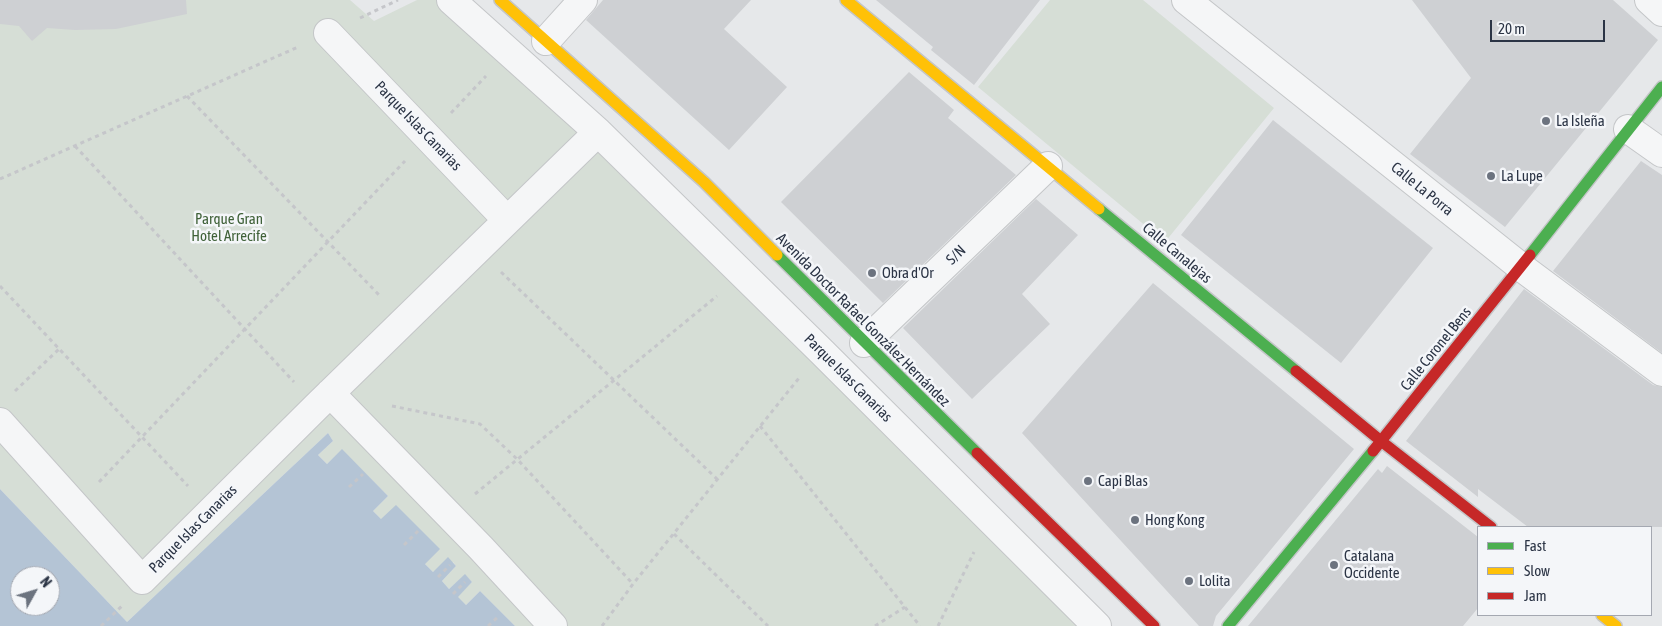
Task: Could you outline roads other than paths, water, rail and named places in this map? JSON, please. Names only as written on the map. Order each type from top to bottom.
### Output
[{"type":"street","name":"Parque Islas Canarias","points":[[451,0],[598,132],[1097,626]]},
{"type":"street","name":"Avenida Doctor Rafael González Hernández","points":[[500,0],[704,182],[864,343],[1154,626]]},
{"type":"street","points":[[546,41],[583,0]]},
{"type":"street","name":"Calle Canalejas","points":[[846,0],[1381,441],[1489,526]]},
{"type":"street","points":[[1649,0],[1662,12]]},
{"type":"street","name":"Calle La Porra","points":[[1202,5],[1521,267],[1662,372]]},
{"type":"street","name":"Parque Islas Canarias","points":[[328,33],[507,220]]},
{"type":"street","name":"Calle Coronel Bens","points":[[1228,626],[1381,441],[1662,87]]},
{"type":"street","points":[[1628,130],[1662,153]]},
{"type":"street","name":"Parque Islas Canarias","points":[[0,422],[142,580],[404,320],[598,132]]},
{"type":"street","name":"S/N","points":[[864,343],[1048,166]]},
{"type":"street","points":[[323,400],[449,515],[553,626]]},
{"type":"street","points":[[1603,616],[1616,626]]},
{"type":"water","points":[[328,433],[333,441],[318,455],[327,464],[342,449],[388,496],[373,511],[381,519],[396,505],[440,549],[425,564],[433,572],[448,557],[456,566],[442,581],[449,589],[465,574],[472,582],[458,597],[466,605],[480,591],[515,626],[0,626],[0,489],[127,622]]},
{"type":"place","name":"La Isleña","points":[[1546,121]]},
{"type":"place","name":"La Lupe","points":[[1491,176]]},
{"type":"place","name":"Obra d'Or","points":[[872,273]]},
{"type":"place","name":"Capi Blas","points":[[1088,481]]},
{"type":"place","name":"Hong Kong","points":[[1135,520]]},
{"type":"place","name":"Catalana Occidente","points":[[1334,565]]},
{"type":"place","name":"Lolita","points":[[1189,581]]},
{"type":"park label","name":"Parque Gran Hotel Arrecife","points":[[229,228]]}]
